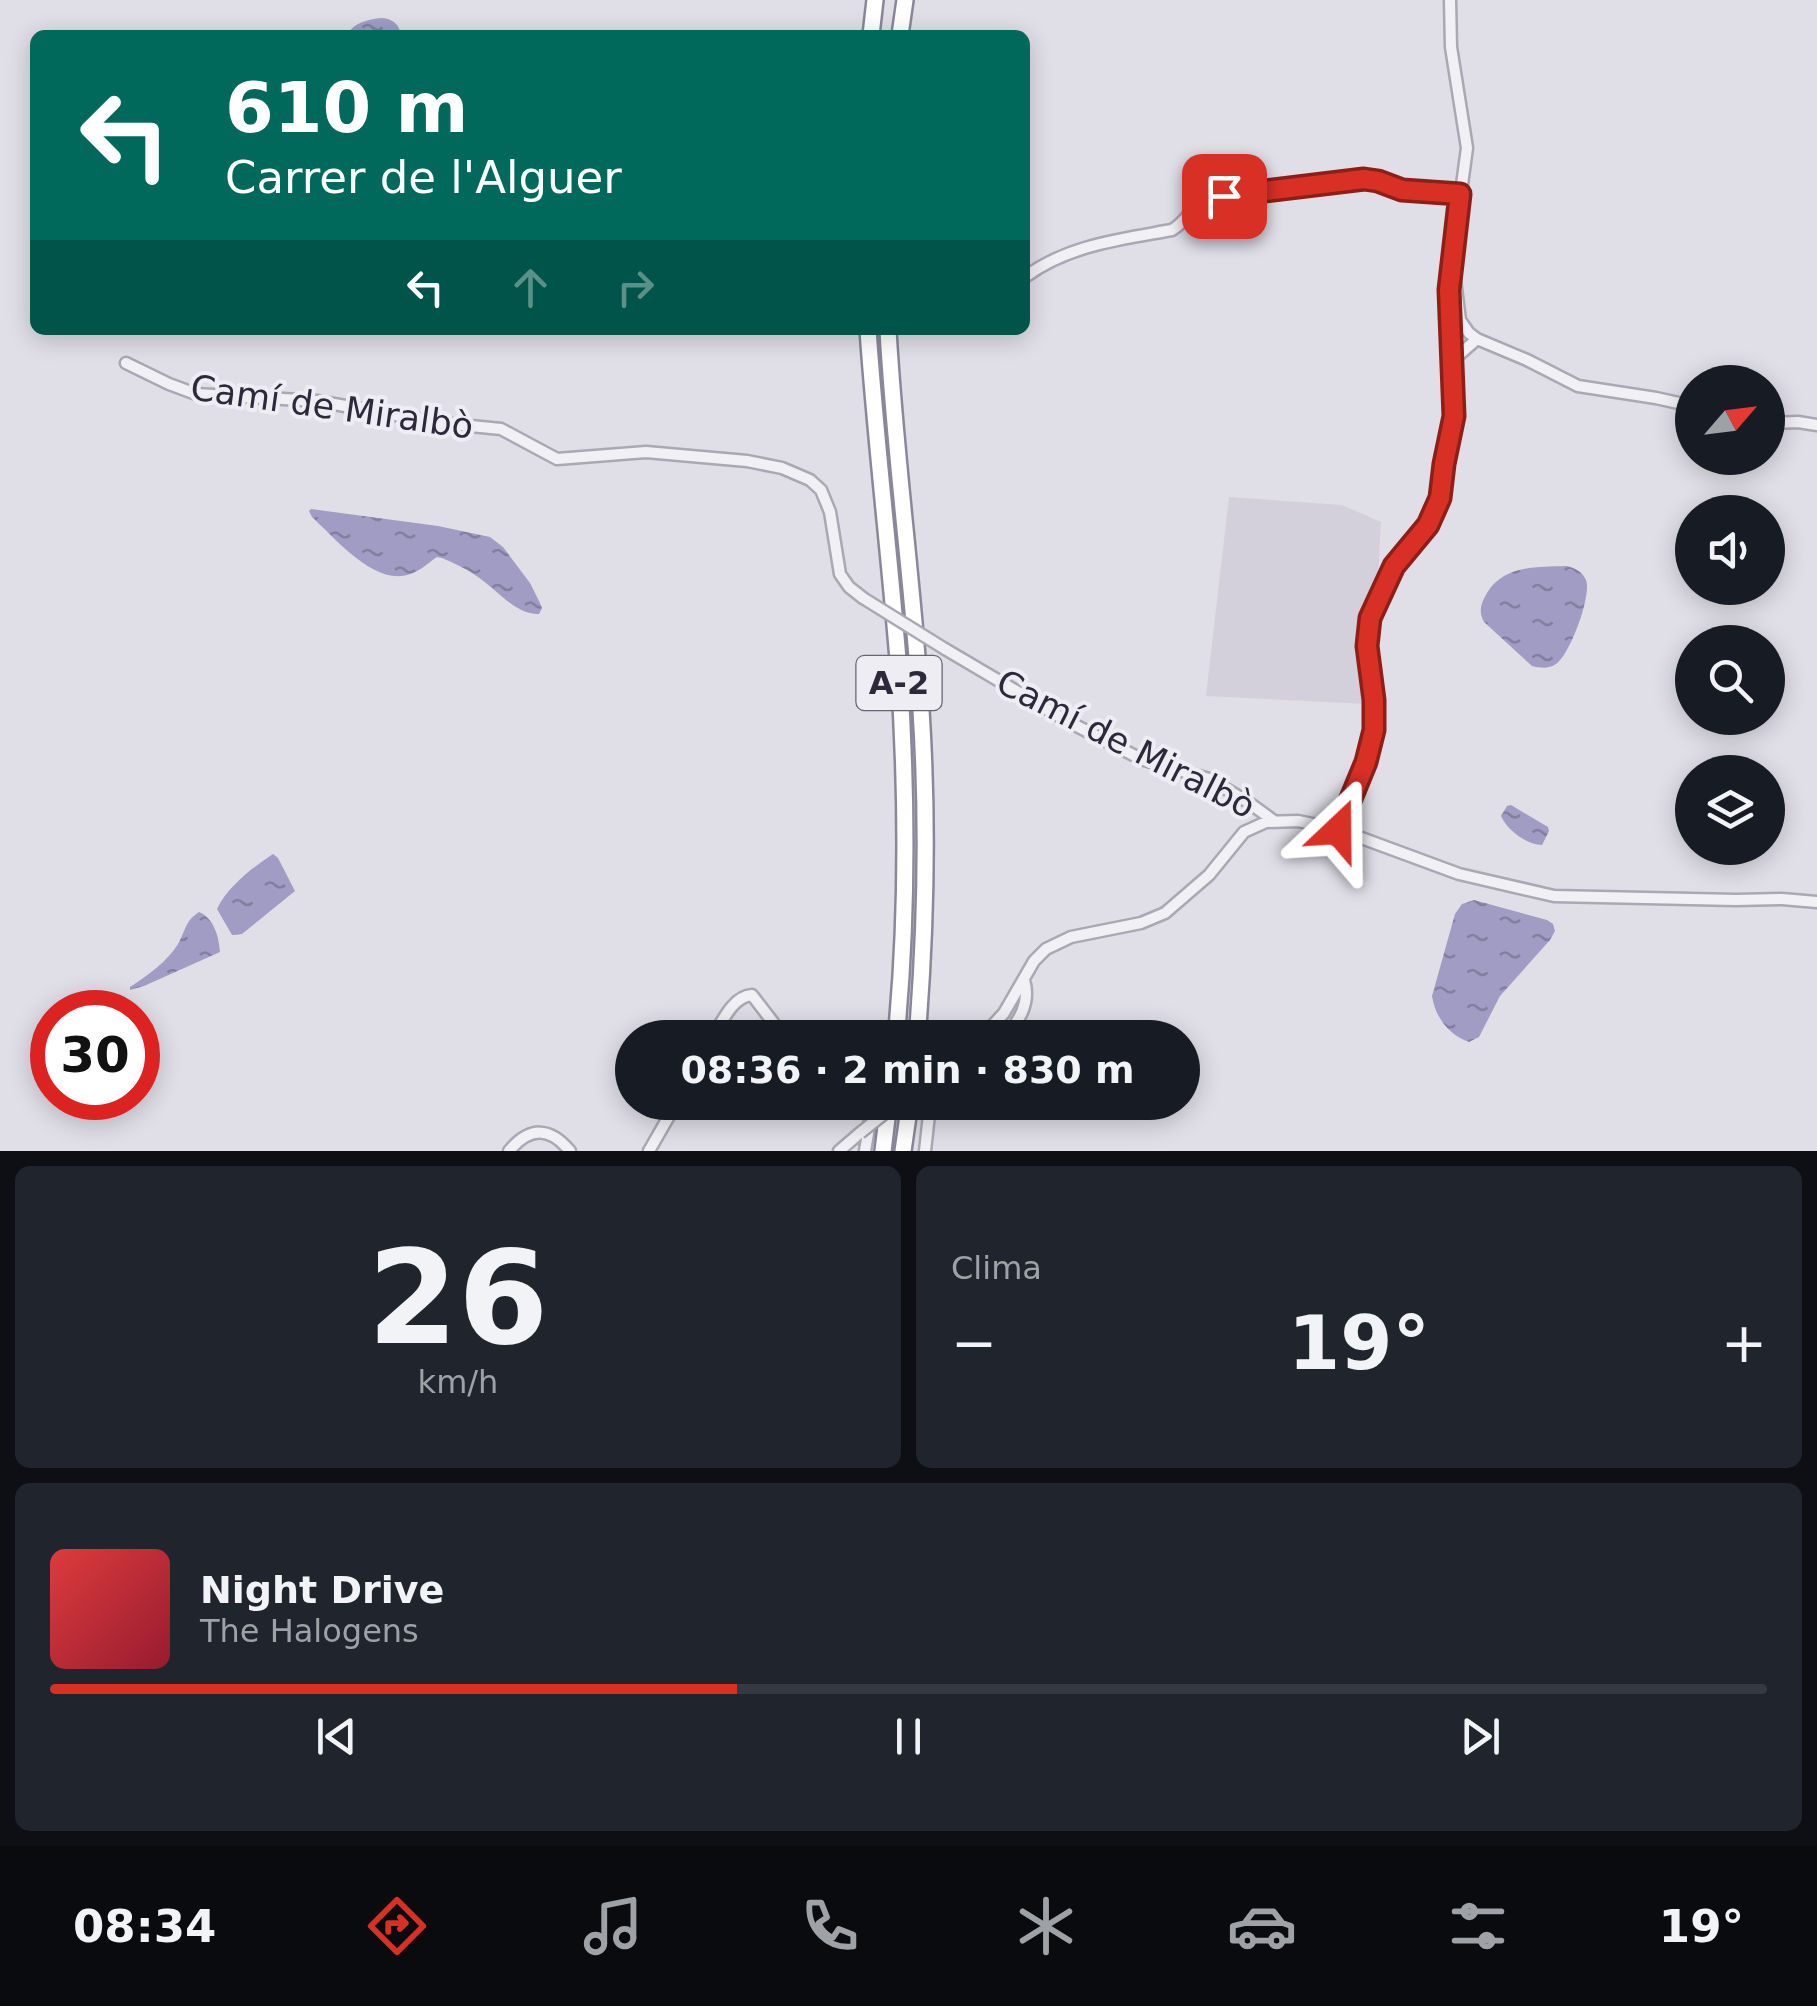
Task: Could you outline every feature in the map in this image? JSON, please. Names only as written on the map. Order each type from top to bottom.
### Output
[{"type":"highway","points":[[862,30],[865,0]]},
{"type":"highway","points":[[872,30],[875,0]]},
{"type":"highway","points":[[892,30],[895,0]]},
{"type":"highway","points":[[901,30],[905,0]]},
{"type":"highway","name":"A-2","points":[[866,335],[894,621],[904,784],[904,918],[897,1020]]},
{"type":"highway","name":"A-2","points":[[888,335],[925,787],[917,1020]]},
{"type":"highway","points":[[883,1151],[887,1120]]},
{"type":"highway","points":[[903,1151],[907,1120]]},
{"type":"street","points":[[1338,830],[1366,762],[1374,730],[1367,646],[1370,618],[1394,566],[1428,525],[1440,502],[1454,416],[1448,301],[1467,148],[1452,47],[1450,0]]},
{"type":"street","points":[[1030,274],[1094,244],[1172,230],[1207,199],[1364,179],[1397,190],[1460,194]]},
{"type":"street","points":[[1450,267],[1460,320],[1477,339],[1578,386],[1675,402]]},
{"type":"street","points":[[1452,361],[1477,339]]},
{"type":"street","name":"Camí de Miralbò","points":[[126,363],[196,394],[317,400],[442,424],[501,430],[557,459],[646,452],[782,468],[810,480],[821,490],[828,502],[840,574],[863,598],[1078,727],[1141,758],[1216,783],[1274,821],[1298,821],[1338,830],[1459,874],[1554,896],[1817,902]]},
{"type":"street","points":[[1785,422],[1817,425]]},
{"type":"street","points":[[998,1020],[1038,956],[1054,944],[1141,922],[1169,910],[1210,875],[1244,832],[1274,821]]},
{"type":"street","points":[[1018,1020],[1026,1003],[1024,980]]},
{"type":"street","points":[[724,1020],[746,995],[752,995],[771,1020]]},
{"type":"street","points":[[649,1151],[667,1120]]},
{"type":"street","points":[[865,1151],[870,1120]]},
{"type":"street","points":[[839,1151],[876,1120]]},
{"type":"street","points":[[925,1151],[929,1120]]},
{"type":"street","points":[[509,1151],[527,1136],[542,1132],[558,1138],[570,1151]]},
{"type":"shaded area","points":[[1229,497],[1342,505],[1381,522],[1378,579],[1366,606],[1361,639],[1367,704],[1206,696]]},
{"type":"water","points":[[371,19],[389,20],[400,30],[351,30]]},
{"type":"water","points":[[311,509],[490,537],[503,547],[530,583],[542,608],[539,614],[522,610],[474,574],[442,558],[437,557],[410,574],[383,574],[344,548],[312,517]]},
{"type":"water","points":[[1566,566],[1578,570],[1586,580],[1586,598],[1578,624],[1556,664],[1532,666],[1484,622],[1482,604],[1494,584],[1512,572]]},
{"type":"water","points":[[1511,805],[1548,827],[1542,845],[1524,840],[1508,826],[1501,816]]},
{"type":"water","points":[[273,854],[295,891],[242,934],[232,935],[217,909],[234,885]]},
{"type":"water","points":[[1474,900],[1547,920],[1555,931],[1500,996],[1479,1037],[1469,1042],[1444,1024],[1432,996],[1455,914],[1462,904]]},
{"type":"water","points":[[199,912],[208,919],[215,929],[220,952],[130,990],[169,956]]},
{"type":"route","points":[[1224,196],[1364,179],[1402,190],[1460,194],[1449,290],[1454,416],[1440,498],[1428,525],[1394,566],[1370,618],[1367,646],[1374,730],[1366,762],[1338,830]]}]
